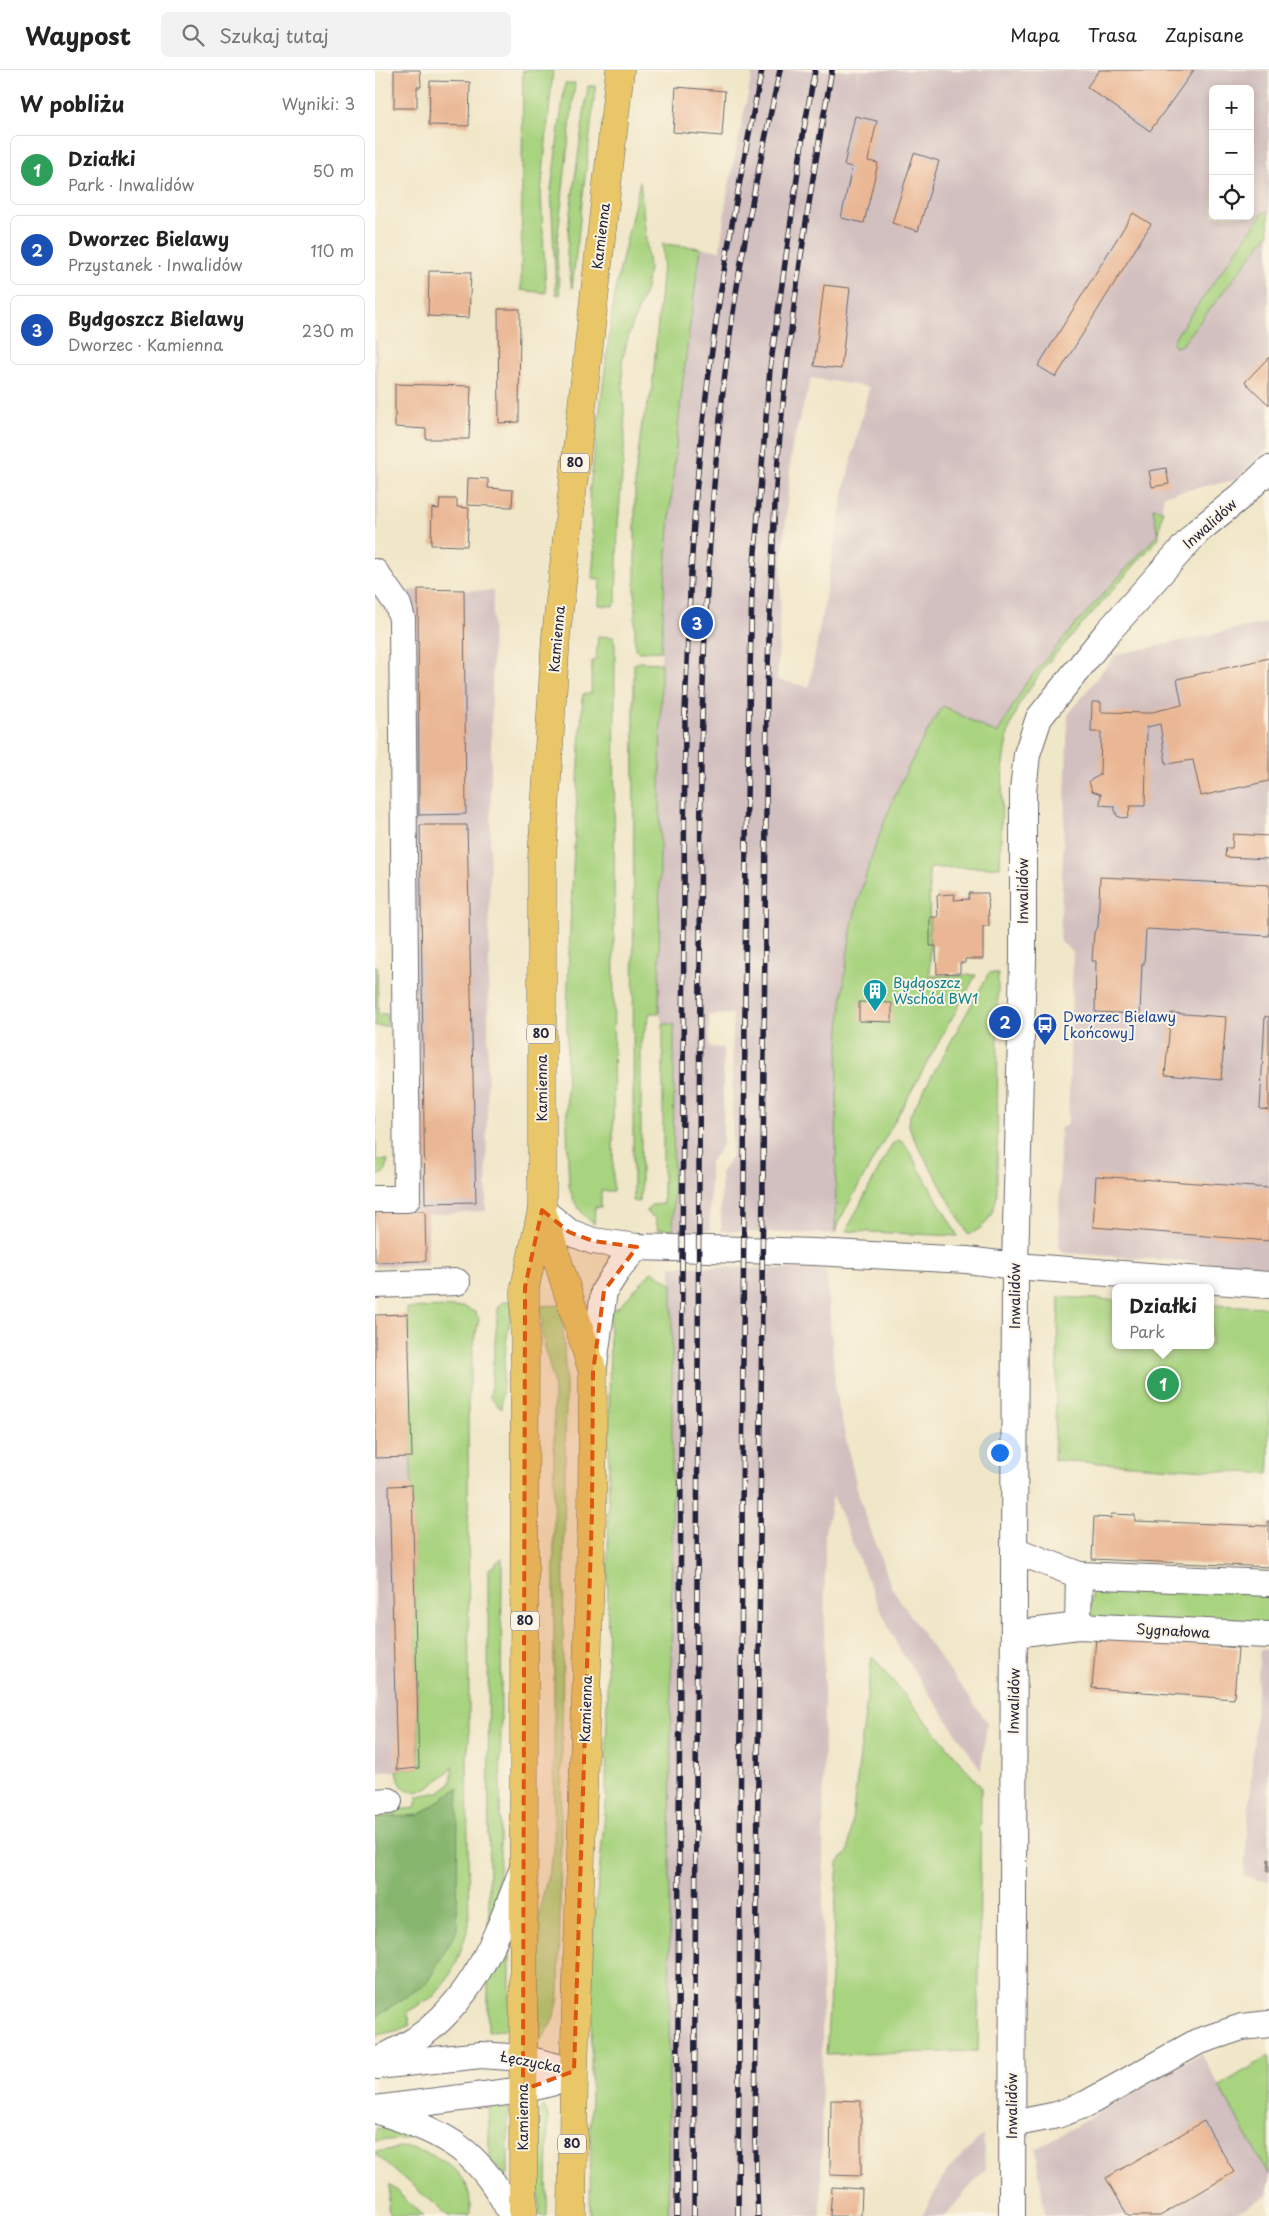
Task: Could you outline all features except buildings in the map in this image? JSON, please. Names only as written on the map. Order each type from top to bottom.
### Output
[{"type":"main road","name":"Kamienna","points":[[523,2216],[525,1287],[542,1210],[542,858],[556,636],[620,70]]},
{"type":"main road","name":"Kamienna","points":[[542,1210],[593,1372],[593,1512],[574,2071],[572,2216]]},
{"type":"street","name":"Inwalidów","points":[[1012,2216],[1015,1266],[1023,959],[1023,791],[1027,754],[1039,718],[1107,634],[1198,531],[1240,497],[1269,470]]},
{"type":"street","points":[[375,572],[398,605],[402,620],[407,1199],[375,1199]]},
{"type":"street","points":[[542,1210],[569,1232],[593,1241],[637,1247],[842,1253],[967,1260],[1015,1266],[1269,1285]]},
{"type":"street","points":[[593,1372],[604,1291],[621,1265],[637,1247]]},
{"type":"street","points":[[375,1285],[457,1282]]},
{"type":"street","points":[[1014,1550],[1079,1575],[1269,1583]]},
{"type":"street","points":[[1077,1626],[1079,1575]]},
{"type":"street","name":"Sygnałowa","points":[[1015,1634],[1077,1626],[1269,1635]]},
{"type":"street","points":[[375,2062],[415,2039],[433,2025],[449,2011],[471,1984],[481,1970],[502,1924],[525,1863]]},
{"type":"street","points":[[1012,2124],[1057,2115],[1086,2104],[1197,2042],[1242,2027],[1269,2024]]},
{"type":"street","name":"Łęczycka","points":[[375,2066],[481,2054],[523,2058],[574,2071]]},
{"type":"street","name":"Łęczycka","points":[[375,2110],[523,2090],[551,2083],[574,2071]]},
{"type":"street","points":[[375,2110],[408,2120],[433,2131],[470,2155],[502,2195],[512,2216]]},
{"type":"highlighted area","points":[[542,1210],[569,1232],[593,1241],[637,1247],[604,1291],[593,1372],[592,1512],[574,2071],[523,2090],[525,1287]]},
{"type":"shaded area","points":[[753,70],[859,70],[856,89],[860,70],[1269,70],[1269,448],[1235,480],[1164,495],[1158,534],[1075,625],[1026,683],[997,734],[944,706],[857,903],[853,919],[844,975],[838,1092],[835,1234],[721,1231],[721,1172],[732,1157],[733,1014],[709,1015],[709,1047],[723,1048],[723,1144],[710,1162],[710,1230],[673,1230],[674,1025],[663,1024],[659,1013],[661,657],[667,539],[683,367],[701,248],[720,251],[727,194]],"holes":[[[811,378],[869,387],[844,490],[809,687],[777,680],[782,563],[792,447]]]},
{"type":"shaded area","points":[[375,341],[377,341],[378,529],[375,529]]},
{"type":"shaded area","points":[[418,589],[493,591],[486,1211],[428,1215],[428,1265],[375,1266],[375,1203],[418,1202],[408,591]]},
{"type":"shaded area","points":[[1269,622],[1269,1267],[1064,1253],[1059,1248],[1060,1129],[1068,1124],[1073,952],[1060,941],[1068,715],[1115,655]]},
{"type":"shaded area","points":[[671,1266],[826,1270],[836,1395],[859,1497],[891,1586],[924,1636],[987,1722],[981,1770],[898,1647],[876,1600],[833,1496],[825,1532],[821,2216],[668,2216],[673,1441]]},
{"type":"shaded area","points":[[412,1457],[419,1768],[375,1773],[375,1458]]},
{"type":"shaded area","points":[[1260,1649],[1269,1650],[1269,1882],[1244,1876]]},
{"type":"shaded area","points":[[1201,2053],[1269,2175],[1269,2194],[1231,2216],[1045,2216],[1036,2149]]},
{"type":"shaded area","points":[[983,2135],[985,2169],[945,2216],[922,2216],[947,2171]]},
{"type":"green space","points":[[523,70],[553,70],[541,193],[546,293],[521,290]]},
{"type":"green space","points":[[565,83],[575,83],[558,233],[557,258],[560,295],[556,294],[551,190]]},
{"type":"green space","points":[[588,86],[595,86],[595,92],[572,288],[567,254],[569,220]]},
{"type":"green space","points":[[640,181],[649,268],[646,289],[629,334],[622,361],[625,438],[618,525],[616,603],[613,606],[599,605],[600,579],[592,578],[594,553],[589,495],[615,291]]},
{"type":"green space","points":[[1268,211],[1269,233],[1182,345],[1175,347],[1173,343],[1175,337],[1263,213]]},
{"type":"green space","points":[[663,244],[701,248],[676,449],[661,651],[639,652],[635,649],[635,478],[642,423],[652,391]]},
{"type":"green space","points":[[1153,508],[1163,510],[1158,539],[1045,666],[1018,706],[1008,733],[1003,763],[1000,867],[929,868],[930,976],[976,975],[838,1223],[835,1234],[839,1037],[847,959],[854,915],[866,874],[881,830],[899,787],[919,746],[943,706],[997,734],[1026,683],[1075,625],[1158,534]]},
{"type":"green space","points":[[598,636],[613,637],[615,644],[613,1191],[601,1191],[601,1207],[595,1207],[594,1224],[577,1206],[569,1185],[567,1062],[570,939],[583,694],[591,694],[592,661],[596,660]]},
{"type":"green space","points":[[640,662],[661,663],[659,1013],[650,1013],[641,1042],[641,1191],[639,1202],[633,1201],[634,664]]},
{"type":"green space","points":[[375,966],[377,966],[378,1014],[387,1014],[387,1026],[375,1026]]},
{"type":"green space","points":[[989,973],[998,973],[997,1195],[989,1219],[975,1232],[968,1234],[912,1135],[909,1125],[910,1115]]},
{"type":"green space","points":[[663,1024],[674,1024],[673,1230],[658,1229],[655,1217],[649,1215],[647,1211],[651,1205],[663,1204]]},
{"type":"green space","points":[[375,1118],[376,1160],[388,1160],[386,1171],[375,1178]]},
{"type":"green space","points":[[899,1140],[905,1144],[958,1236],[846,1231],[892,1144]]},
{"type":"green space","points":[[652,1271],[672,1284],[668,2216],[590,2216],[592,1944],[606,1804],[610,1310],[618,1308]]},
{"type":"green space","points":[[1059,1297],[1112,1300],[1112,1349],[1214,1349],[1214,1305],[1269,1307],[1269,1474],[1054,1460]]},
{"type":"green space","points":[[513,1300],[506,1344],[501,1409],[490,1397],[498,1309],[501,1303]]},
{"type":"green space","points":[[562,1305],[566,1386],[559,1993],[553,2019],[539,2042],[539,1911],[554,1851],[554,1395],[553,1380],[542,1335],[541,1306]]},
{"type":"green space","points":[[464,1307],[475,1312],[479,1319],[473,1349],[468,1404],[469,1741],[467,1756],[469,1925],[457,1962],[447,1980],[434,1996],[407,2012],[411,2025],[375,2036],[375,1812],[415,1808],[418,1796],[439,1792],[451,1783],[453,1767],[429,1787],[414,1792],[408,1791],[402,1786],[397,1770],[419,1768],[407,1308]]},
{"type":"green space","points":[[502,1558],[500,1857],[497,1899],[489,1927],[488,1570]]},
{"type":"green space","points":[[1092,1581],[1269,1591],[1269,1627],[1090,1618]]},
{"type":"green space","points":[[872,1656],[981,1787],[978,2051],[826,2055],[838,1862],[848,1853]]},
{"type":"green space","points":[[458,1788],[457,1930],[427,1983],[375,2017],[375,1818],[419,1815]]},
{"type":"green space","points":[[506,1943],[510,1945],[510,2028],[488,2032],[488,1977]]},
{"type":"green space","points":[[1269,2056],[1269,2175],[1219,2086]]},
{"type":"green space","points":[[544,2105],[548,2117],[547,2216],[539,2216],[539,2112]]},
{"type":"green space","points":[[508,2106],[508,2174],[506,2176],[489,2158],[489,2107]]},
{"type":"green space","points":[[375,2128],[400,2130],[415,2134],[406,2139],[375,2141]]},
{"type":"green space","points":[[407,2147],[432,2155],[456,2170],[468,2188],[470,2216],[448,2216],[375,2154],[375,2152]]},
{"type":"green space","points":[[390,2185],[423,2216],[392,2216],[388,2210]]},
{"type":"railway","points":[[677,2216],[686,676],[691,563],[709,371],[729,241],[762,70]]},
{"type":"railway","points":[[694,2216],[701,757],[704,651],[709,545],[723,387],[746,234],[780,70]]},
{"type":"railway","points":[[738,2216],[746,841],[752,588],[770,369],[804,129],[815,70]]},
{"type":"railway","points":[[758,2216],[755,2140],[767,692],[775,499],[786,371],[806,220],[832,70]]},
{"type":"place","name":"Bydgoszcz Bielawy","points":[[697,623]]},
{"type":"place","name":"Bydgoszcz Wschód BW1","points":[[875,1012]]},
{"type":"place","name":"Dworzec Bielawy","points":[[1005,1022]]},
{"type":"place","name":"Dworzec Bielawy [końcowy]","points":[[1045,1046]]},
{"type":"place","name":"Działki","points":[[1163,1384]]}]
